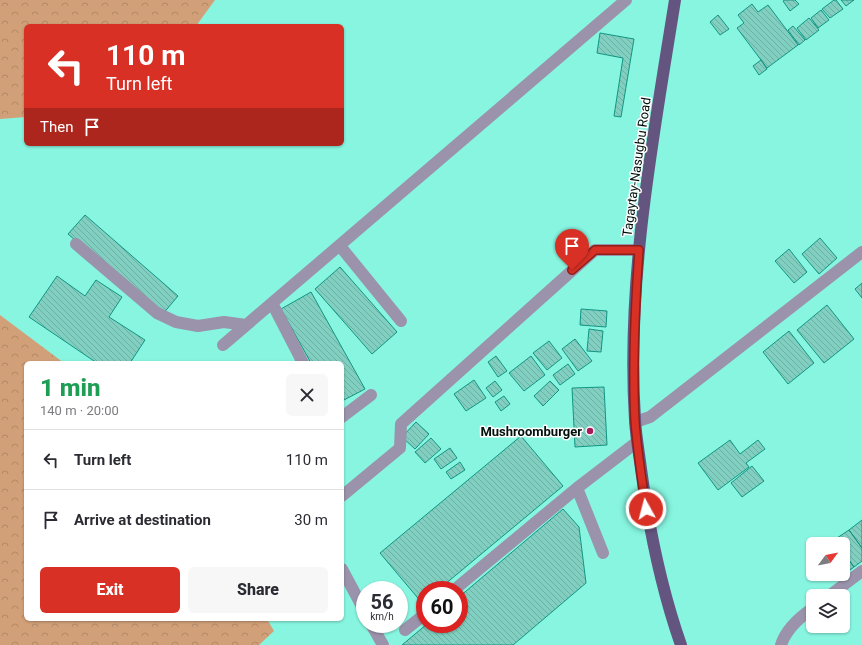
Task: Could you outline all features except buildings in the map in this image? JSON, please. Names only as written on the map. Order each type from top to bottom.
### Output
[{"type":"main road","name":"Tagaytay-Nasugbu Road","points":[[675,0],[650,162],[639,250],[634,338],[635,422],[646,509],[660,574],[681,645]]},
{"type":"street","points":[[222,345],[340,246],[626,0]]},
{"type":"street","points":[[76,244],[156,313],[176,322],[198,326],[224,322],[246,325]]},
{"type":"street","points":[[340,246],[401,321]]},
{"type":"street","points":[[344,494],[400,448],[401,424],[595,250],[639,250]]},
{"type":"street","points":[[635,422],[650,417],[862,252]]},
{"type":"street","points":[[272,302],[302,361]]},
{"type":"street","points":[[344,416],[371,395]]},
{"type":"street","points":[[465,581],[577,488],[637,442]]},
{"type":"street","points":[[577,488],[603,553]]},
{"type":"street","points":[[838,589],[862,571]]},
{"type":"street","points":[[344,573],[356,595]]},
{"type":"street","points":[[781,645],[783,640],[800,618],[806,613]]},
{"type":"street","points":[[408,628],[416,621]]},
{"type":"street","points":[[376,633],[383,645]]},
{"type":"green space","points":[[0,0],[215,0],[197,24],[24,24],[24,117],[0,119]]},
{"type":"green space","points":[[0,315],[61,361],[24,361],[24,621],[268,621],[274,631],[259,645],[0,645]]},
{"type":"place","name":"Mushroomburger","points":[[590,431]]},
{"type":"route","points":[[572,270],[595,250],[639,250],[634,338],[634,387],[635,422],[646,509]]}]
